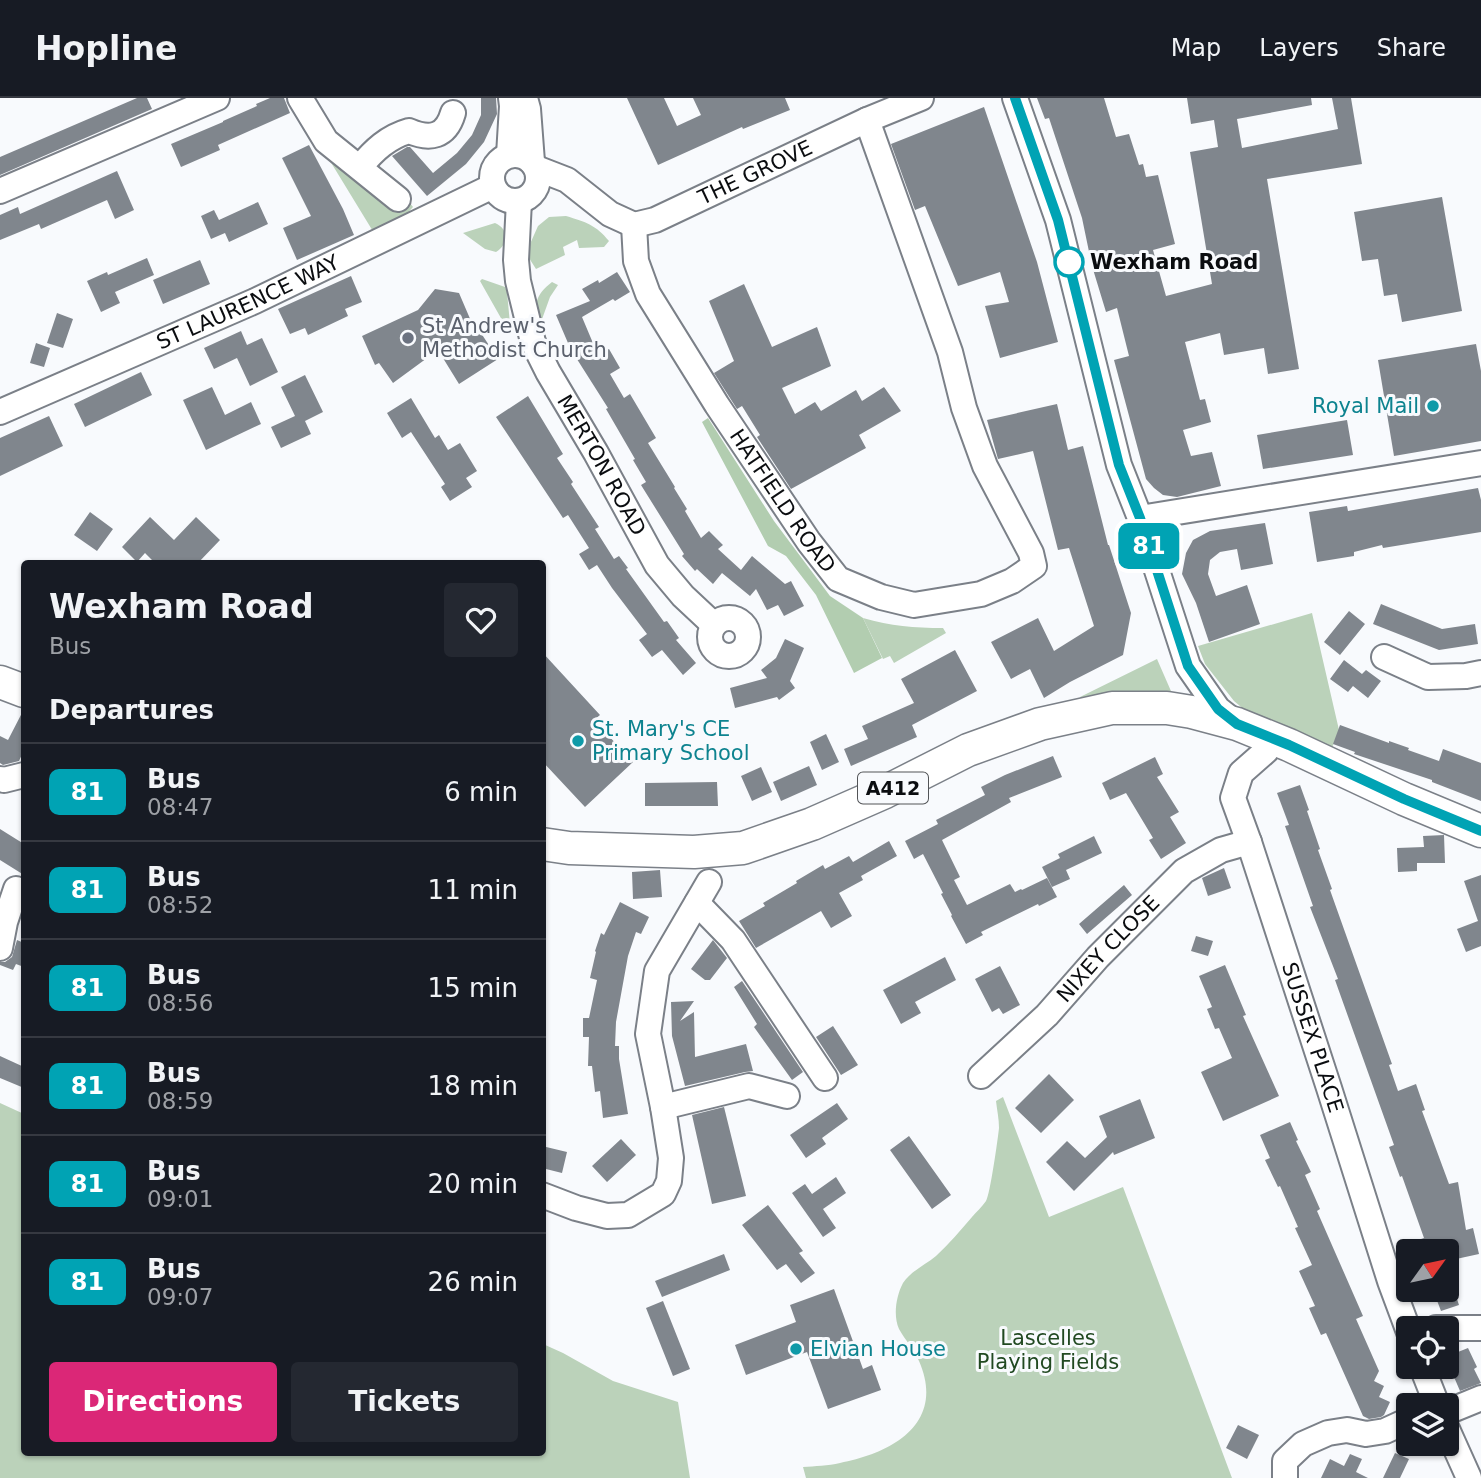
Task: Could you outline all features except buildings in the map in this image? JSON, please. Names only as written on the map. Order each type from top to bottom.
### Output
[{"type":"main road","points":[[0,682],[21,690]]},
{"type":"main road","name":"A412","points":[[546,845],[569,848],[694,852],[743,848],[812,824],[885,792],[968,750],[1040,724],[1112,708],[1167,708],[1237,724],[1481,831]]},
{"type":"main road","name":"A412","points":[[1040,724],[1111,723],[1199,731],[1266,751],[1335,781],[1404,799]]},
{"type":"street","points":[[0,191],[217,98]]},
{"type":"street","points":[[300,98],[326,141],[398,199]]},
{"type":"street","points":[[511,98],[526,162],[538,178],[536,189],[524,199]]},
{"type":"street","points":[[525,98],[528,109],[526,162]]},
{"type":"street","name":"THE GROVE","points":[[634,225],[655,219],[867,120],[921,98]]},
{"type":"street","points":[[1015,98],[1058,220],[1119,465],[1140,518],[1188,666],[1218,709],[1237,724]]},
{"type":"street","points":[[360,167],[394,135],[409,131],[422,136],[439,134],[450,123],[453,113]]},
{"type":"street","name":"HATFIELD ROAD","points":[[634,225],[636,261],[648,294],[717,405],[838,579],[881,597],[914,605],[981,594],[1012,580],[1034,566],[1031,553],[985,466],[964,408],[950,352],[867,120]]},
{"type":"street","points":[[593,200],[560,194],[508,200],[499,195],[493,186],[494,167],[500,160],[526,162],[567,180],[593,200],[610,214],[634,225]]},
{"type":"street","name":"ST LAURENCE WAY","points":[[0,412],[255,301],[493,186]]},
{"type":"street","name":"MERTON ROAD","points":[[524,199],[516,260],[518,281],[533,342],[657,565],[683,596],[714,625]]},
{"type":"street","points":[[1140,518],[1481,463]]},
{"type":"street","points":[[1384,657],[1428,677],[1481,673]]},
{"type":"street","name":"SUSSEX PLACE","points":[[1266,751],[1241,773],[1233,798],[1403,1316]]},
{"type":"street","points":[[0,779],[21,776]]},
{"type":"street","name":"NIXEY CLOSE","points":[[981,1076],[1047,1015],[1098,957],[1184,871],[1221,850],[1249,842]]},
{"type":"street","points":[[0,948],[14,889]]},
{"type":"street","points":[[546,1197],[607,1216],[628,1215],[663,1194],[671,1158],[648,1034],[657,971],[703,892],[825,1078]]},
{"type":"street","points":[[663,1107],[749,1086],[787,1097]]},
{"type":"street","points":[[1459,1328],[1481,1328]]},
{"type":"street","points":[[1459,1407],[1481,1398]]},
{"type":"street","points":[[1285,1478],[1285,1461],[1303,1444],[1328,1433],[1347,1430],[1366,1434],[1396,1426]]},
{"type":"street","points":[[1459,1456],[1469,1478]]},
{"type":"green space","points":[[327,156],[409,202],[413,207],[401,220],[374,233]]},
{"type":"green space","points":[[566,216],[590,225],[609,241],[604,247],[579,248],[577,240],[563,247],[565,255],[536,269],[529,258],[530,244],[538,226],[549,217]]},
{"type":"green space","points":[[495,223],[503,229],[506,237],[496,252],[485,249],[463,233]]},
{"type":"green space","points":[[482,279],[505,287],[510,324],[506,327],[480,281]]},
{"type":"green space","points":[[552,282],[558,285],[550,297],[541,322],[535,324],[537,300]]},
{"type":"green space","points":[[708,418],[774,521],[830,596],[863,618],[882,658],[854,673],[816,595],[786,556],[768,546],[702,422]]},
{"type":"green space","points":[[1312,613],[1339,730],[1330,753],[1260,723],[1234,701],[1205,664],[1198,646]]},
{"type":"green space","points":[[863,618],[903,626],[943,628],[946,633],[894,663],[890,656],[883,659]]},
{"type":"green space","points":[[1157,659],[1174,698],[1081,700],[1080,697]]},
{"type":"green space","name":"Lascelles Playing Fields","points":[[1003,1097],[1049,1217],[1123,1187],[1232,1478],[806,1478],[803,1467],[835,1464],[879,1452],[909,1432],[920,1418],[926,1402],[926,1383],[919,1361],[897,1324],[896,1306],[899,1294],[906,1279],[941,1251],[986,1201],[999,1128],[996,1101]]},
{"type":"green space","points":[[0,1103],[21,1113],[21,1456],[546,1456],[546,1345],[613,1381],[678,1402],[690,1478],[0,1478]]},
{"type":"bus line","name":"81","points":[[1015,98],[1058,220],[1119,465],[1140,518],[1188,666],[1218,709],[1237,724],[1481,831]]},
{"type":"place","name":"Wexham Road","points":[[1069,262]]},
{"type":"place","name":"St Andrew's Methodist Church","points":[[408,338]]},
{"type":"place","name":"Royal Mail","points":[[1433,406]]},
{"type":"place","name":"St. Mary's CE Primary School","points":[[578,741]]},
{"type":"place","name":"Elvian House","points":[[796,1349]]}]
